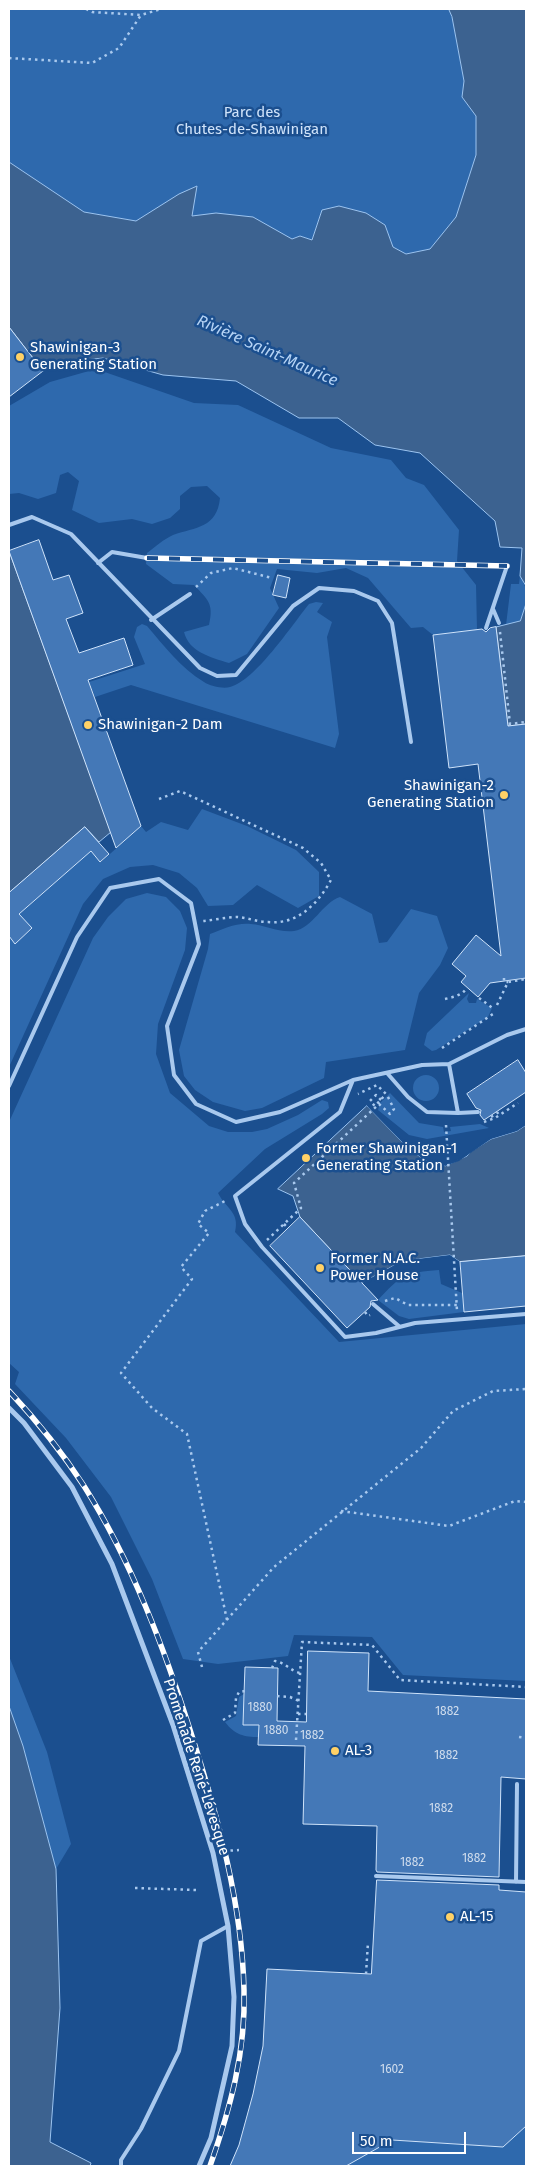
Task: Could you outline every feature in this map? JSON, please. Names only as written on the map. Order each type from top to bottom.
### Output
[{"type":"street","name":"Promenade René-Lévesque","points":[[9,1408],[24,1423],[72,1487],[112,1564],[172,1725],[212,1853],[228,1926],[234,1997],[232,2046],[211,2138],[199,2166]]},
{"type":"lane","points":[[9,525],[32,517],[71,534],[200,668],[218,676],[236,675],[293,606],[319,588],[354,591],[378,601],[392,622],[411,742]]},
{"type":"lane","points":[[98,563],[112,552],[147,558]]},
{"type":"lane","points":[[486,628],[507,566]]},
{"type":"lane","points":[[152,620],[190,594]]},
{"type":"lane","points":[[493,609],[499,623]]},
{"type":"lane","points":[[9,1086],[77,937],[110,888],[159,879],[190,903],[199,944],[167,1026],[174,1075],[196,1104],[236,1122],[280,1112],[353,1080],[422,1065],[449,1064],[507,1035],[526,1029]]},
{"type":"lane","points":[[449,1064],[458,1113]]},
{"type":"lane","points":[[387,1073],[408,1097],[427,1112],[478,1112]]},
{"type":"lane","points":[[353,1080],[340,1112],[235,1196],[245,1224],[250,1232],[346,1337],[376,1333],[415,1323],[526,1314]]},
{"type":"lane","points":[[301,1289],[306,1284]]},
{"type":"lane","points":[[373,1304],[400,1327]]},
{"type":"lane","points":[[516,1882],[517,1784]]},
{"type":"lane","points":[[376,1876],[526,1882]]},
{"type":"lane","points":[[121,2166],[121,2160],[141,2129],[179,2051],[201,1941],[228,1926]]},
{"type":"path","points":[[86,9],[92,12],[141,15],[161,9]]},
{"type":"path","points":[[9,58],[92,63],[119,48],[141,15]]},
{"type":"path","points":[[190,594],[211,573],[233,568],[272,578]]},
{"type":"path","points":[[499,623],[510,724],[526,722]]},
{"type":"path","points":[[159,799],[180,792],[303,848],[321,863],[331,880],[324,894],[318,900],[289,922],[269,922],[237,917],[194,922]]},
{"type":"path","points":[[504,978],[504,982],[526,979]]},
{"type":"path","points":[[497,1005],[508,982]]},
{"type":"path","points":[[445,999],[464,993],[467,988]]},
{"type":"path","points":[[479,998],[494,1009]]},
{"type":"path","points":[[442,1048],[492,1014]]},
{"type":"path","points":[[266,1241],[301,1208],[294,1183],[379,1104],[390,1114],[394,1109],[387,1095],[377,1084],[358,1094],[340,1112]]},
{"type":"path","points":[[381,1100],[376,1095],[370,1100],[374,1105],[381,1100],[387,1095]]},
{"type":"path","points":[[490,1118],[495,1118],[518,1103]]},
{"type":"path","points":[[484,1122],[499,1112],[498,1110]]},
{"type":"path","points":[[446,1125],[457,1319]]},
{"type":"path","points":[[223,1202],[205,1211],[198,1224],[209,1233],[181,1267],[192,1279],[121,1373],[152,1408],[187,1434],[227,1620]]},
{"type":"path","points":[[284,1224],[288,1228]]},
{"type":"path","points":[[385,1301],[395,1298],[408,1305],[457,1305]]},
{"type":"path","points":[[364,1312],[368,1316],[371,1314]]},
{"type":"path","points":[[202,1667],[198,1652],[274,1567],[421,1448],[453,1411],[493,1391],[526,1389]]},
{"type":"path","points":[[341,1511],[449,1526],[515,1501],[526,1502]]},
{"type":"path","points":[[296,1740],[302,1642],[372,1645],[400,1680],[526,1686]]},
{"type":"path","points":[[272,1668],[275,1661],[280,1662],[291,1671],[300,1673]]},
{"type":"path","points":[[222,1720],[231,1717],[235,1713],[236,1698],[239,1692],[245,1691]]},
{"type":"path","points":[[277,1696],[290,1697],[299,1701]]},
{"type":"path","points":[[298,1714],[306,1714]]},
{"type":"path","points":[[519,1737],[526,1738]]},
{"type":"path","points":[[224,1851],[239,1850]]},
{"type":"path","points":[[136,1888],[197,1890]]},
{"type":"path","points":[[366,1974],[368,1942]]},
{"type":"green space","name":"Parc des Chutes-de-Shawinigan","points":[[9,9],[449,9],[452,16],[464,81],[462,97],[476,116],[476,155],[456,217],[430,249],[406,254],[393,247],[385,225],[322,210],[312,240],[300,236],[292,239],[136,221],[84,212],[9,162]]},
{"type":"green space","points":[[96,369],[194,403],[238,405],[331,448],[391,460],[406,478],[424,485],[459,530],[457,561],[476,585],[477,630],[433,635],[423,627],[411,628],[368,578],[346,568],[317,573],[277,569],[270,588],[279,608],[247,654],[229,663],[208,656],[195,649],[184,632],[209,625],[211,612],[209,602],[194,585],[173,584],[146,564],[147,553],[163,541],[173,535],[204,525],[215,515],[220,498],[207,486],[191,487],[180,496],[180,509],[170,518],[152,524],[132,519],[99,523],[72,510],[79,481],[68,472],[60,475],[56,493],[38,499],[19,493],[9,494],[9,406],[50,382]]},
{"type":"green space","points":[[520,576],[526,593],[524,610],[520,621],[506,625],[511,584],[519,584]]},
{"type":"green space","points":[[323,603],[317,612],[332,622],[327,637],[339,734],[335,748],[131,685],[95,697],[89,682],[145,664],[134,637],[137,627],[142,624],[147,626],[173,656],[196,676],[213,686],[230,687],[240,683],[262,664],[309,604]]},
{"type":"green space","points":[[202,809],[247,826],[296,850],[319,872],[319,896],[298,908],[257,885],[233,905],[208,906],[197,888],[179,873],[153,865],[130,867],[103,879],[83,904],[9,1067],[9,936],[15,943],[32,929],[19,914],[91,851],[101,862],[141,826],[146,832],[161,822],[188,830]]},
{"type":"green space","points":[[147,893],[166,897],[180,911],[187,928],[185,950],[158,1024],[156,1054],[170,1093],[209,1126],[228,1132],[252,1132],[267,1129],[298,1115],[322,1100],[328,1102],[329,1108],[322,1114],[265,1149],[218,1193],[234,1215],[236,1220],[235,1232],[339,1342],[526,1324],[526,1681],[403,1675],[372,1637],[294,1635],[288,1656],[218,1664],[183,1659],[152,1579],[111,1497],[66,1438],[15,1384],[19,1372],[9,1363],[9,1122],[93,938],[108,917],[126,899]]},
{"type":"green space","points":[[340,897],[372,914],[379,943],[387,942],[411,909],[437,916],[448,948],[440,965],[419,993],[405,1050],[326,1062],[324,1078],[262,1108],[245,1111],[213,1102],[195,1090],[184,1076],[179,1050],[208,949],[210,934],[241,924],[294,931],[307,925],[328,904]]},
{"type":"green space","points":[[469,993],[467,999],[469,1003],[476,1003],[477,999],[492,1008],[488,1017],[432,1051],[424,1045],[427,1033]]},
{"type":"green space","points":[[426,1075],[435,1079],[439,1088],[435,1097],[426,1101],[417,1097],[413,1088],[417,1079]]},
{"type":"green space","points":[[390,1093],[419,1123],[443,1127],[444,1132],[451,1131],[450,1127],[480,1124],[489,1128],[427,1139],[409,1135],[378,1110],[380,1103]]},
{"type":"green space","points":[[439,1270],[441,1284],[462,1293],[464,1312],[409,1319],[399,1316],[378,1300],[392,1285],[404,1277],[419,1272]]},
{"type":"green space","points":[[9,1656],[47,1752],[71,1844],[56,1869],[23,1746],[9,1706]]},
{"type":"green space","points":[[244,1694],[244,1724],[259,1725],[259,1737],[240,1734],[232,1730],[225,1722],[236,1716],[239,1697]]},
{"type":"green space","points":[[526,2126],[526,2166],[346,2166],[392,2140],[503,2147]]},
{"type":"water","name":"Rivière Saint-Maurice","points":[[449,9],[526,9],[526,586],[520,576],[522,548],[500,547],[495,521],[420,453],[375,445],[338,418],[299,418],[236,381],[163,375],[103,358],[59,363],[43,371],[9,327],[9,162],[84,212],[136,221],[179,194],[197,186],[192,216],[216,213],[253,217],[292,239],[300,236],[312,240],[322,210],[339,206],[366,213],[385,225],[393,247],[406,254],[430,249],[456,217],[476,155],[476,116],[462,97],[464,81]]},
{"type":"water","points":[[9,551],[111,832],[99,842],[85,827],[9,893]]},
{"type":"water","points":[[526,604],[526,724],[508,726],[496,627],[520,621]]},
{"type":"water","points":[[367,1106],[410,1150],[430,1163],[441,1163],[445,1166],[467,1156],[491,1139],[517,1131],[526,1125],[526,1256],[460,1262],[450,1255],[402,1261],[362,1283],[300,1217],[293,1196],[278,1189]]},
{"type":"water","points":[[9,1706],[23,1746],[56,1869],[60,2008],[50,2142],[91,2163],[90,2166],[9,2166]]},
{"type":"pier","points":[[367,1106],[373,1108],[411,1148],[436,1162],[441,1160],[445,1163],[458,1159],[490,1137],[516,1129],[526,1122],[526,1125],[517,1131],[491,1139],[459,1161],[445,1166],[441,1163],[435,1165],[410,1150]]},
{"type":"pier","points":[[450,1255],[460,1262],[460,1265],[450,1258],[403,1263],[363,1285],[362,1283],[402,1261]]},
{"type":"building","name":"Shawinigan-3 Generating Station","points":[[9,327],[43,371],[9,397]]},
{"type":"building","name":"Shawinigan-2 Dam","points":[[39,540],[53,580],[69,575],[83,613],[66,619],[79,653],[124,638],[133,665],[88,680],[141,826],[116,848],[9,551]]},
{"type":"building","points":[[278,575],[290,578],[286,598],[273,595]]},
{"type":"building","name":"Shawinigan-2 Generating Station","points":[[496,627],[508,726],[526,724],[526,978],[490,983],[478,997],[461,982],[466,976],[452,964],[476,935],[501,956],[478,764],[449,768],[433,635],[482,629],[486,632],[490,628]]},
{"type":"building","points":[[85,827],[109,854],[100,862],[91,851],[19,914],[32,928],[15,944],[9,936],[9,893]]},
{"type":"building","points":[[518,1060],[526,1073],[526,1092],[484,1120],[480,1115],[481,1110],[476,1108],[467,1094]]},
{"type":"building","name":"Former N.A.C. Power House","points":[[300,1217],[378,1300],[371,1301],[370,1307],[347,1328],[270,1246]]},
{"type":"building","points":[[526,1256],[526,1306],[464,1312],[460,1262]]},
{"type":"building","points":[[308,1651],[369,1653],[368,1691],[526,1699],[526,1779],[501,1777],[499,1877],[377,1872],[377,1826],[303,1824],[305,1746],[258,1745],[259,1725],[243,1725],[245,1667],[278,1668],[277,1721],[306,1722]]},
{"type":"building","points":[[377,1880],[499,1885],[499,1890],[526,1892],[526,2126],[503,2147],[392,2140],[346,2166],[230,2166],[239,2145],[253,2094],[263,2046],[267,1969],[371,1974]]},
{"type":"railway","points":[[147,558],[507,566]]},
{"type":"railway","points":[[9,1391],[49,1437],[76,1473],[101,1515],[132,1576],[159,1639],[182,1704],[219,1829],[234,1893],[239,1925],[244,2013],[235,2080],[210,2166]]},
{"type":"place","name":"Shawinigan-3 Generating Station","points":[[20,357]]},
{"type":"place","name":"Shawinigan-2 Dam","points":[[88,725]]},
{"type":"place","name":"Shawinigan-2 Generating Station","points":[[504,795]]},
{"type":"place","name":"Former Shawinigan-1 Generating Station","points":[[306,1158]]},
{"type":"place","name":"Former N.A.C. Power House","points":[[320,1268]]},
{"type":"place","name":"AL-3","points":[[335,1751]]},
{"type":"place","name":"AL-15","points":[[450,1917]]}]
